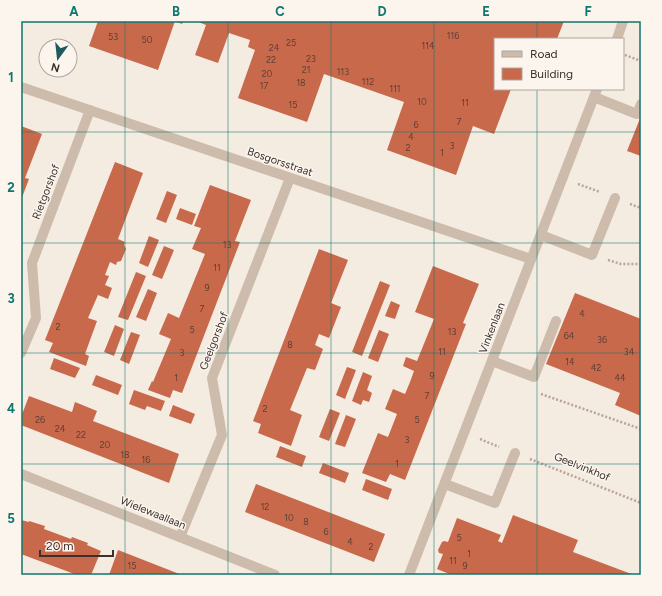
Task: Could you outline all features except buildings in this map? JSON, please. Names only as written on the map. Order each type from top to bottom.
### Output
[{"type":"street","points":[[617,38],[624,21]]},
{"type":"street","name":"Bosgorsstraat","points":[[21,87],[531,259]]},
{"type":"street","points":[[596,93],[637,114],[641,104]]},
{"type":"street","name":"Vinkenlaan","points":[[409,575],[596,93]]},
{"type":"street","name":"Rietgorshof","points":[[21,353],[36,318],[32,262],[90,110]]},
{"type":"street","name":"Geelgorshof","points":[[180,537],[222,435],[212,378],[290,178]]},
{"type":"street","points":[[541,235],[592,255],[615,198]]},
{"type":"street","points":[[492,361],[534,377],[556,321]]},
{"type":"street","points":[[444,484],[495,503],[515,453]]},
{"type":"street","name":"Wielewaallaan","points":[[21,474],[275,575]]},
{"type":"path","points":[[624,54],[641,61]]},
{"type":"path","points":[[592,255],[621,264],[641,264]]},
{"type":"path","points":[[534,377],[538,393],[641,429]]},
{"type":"path","name":"Geelvinkhof","points":[[464,433],[641,503]]}]
